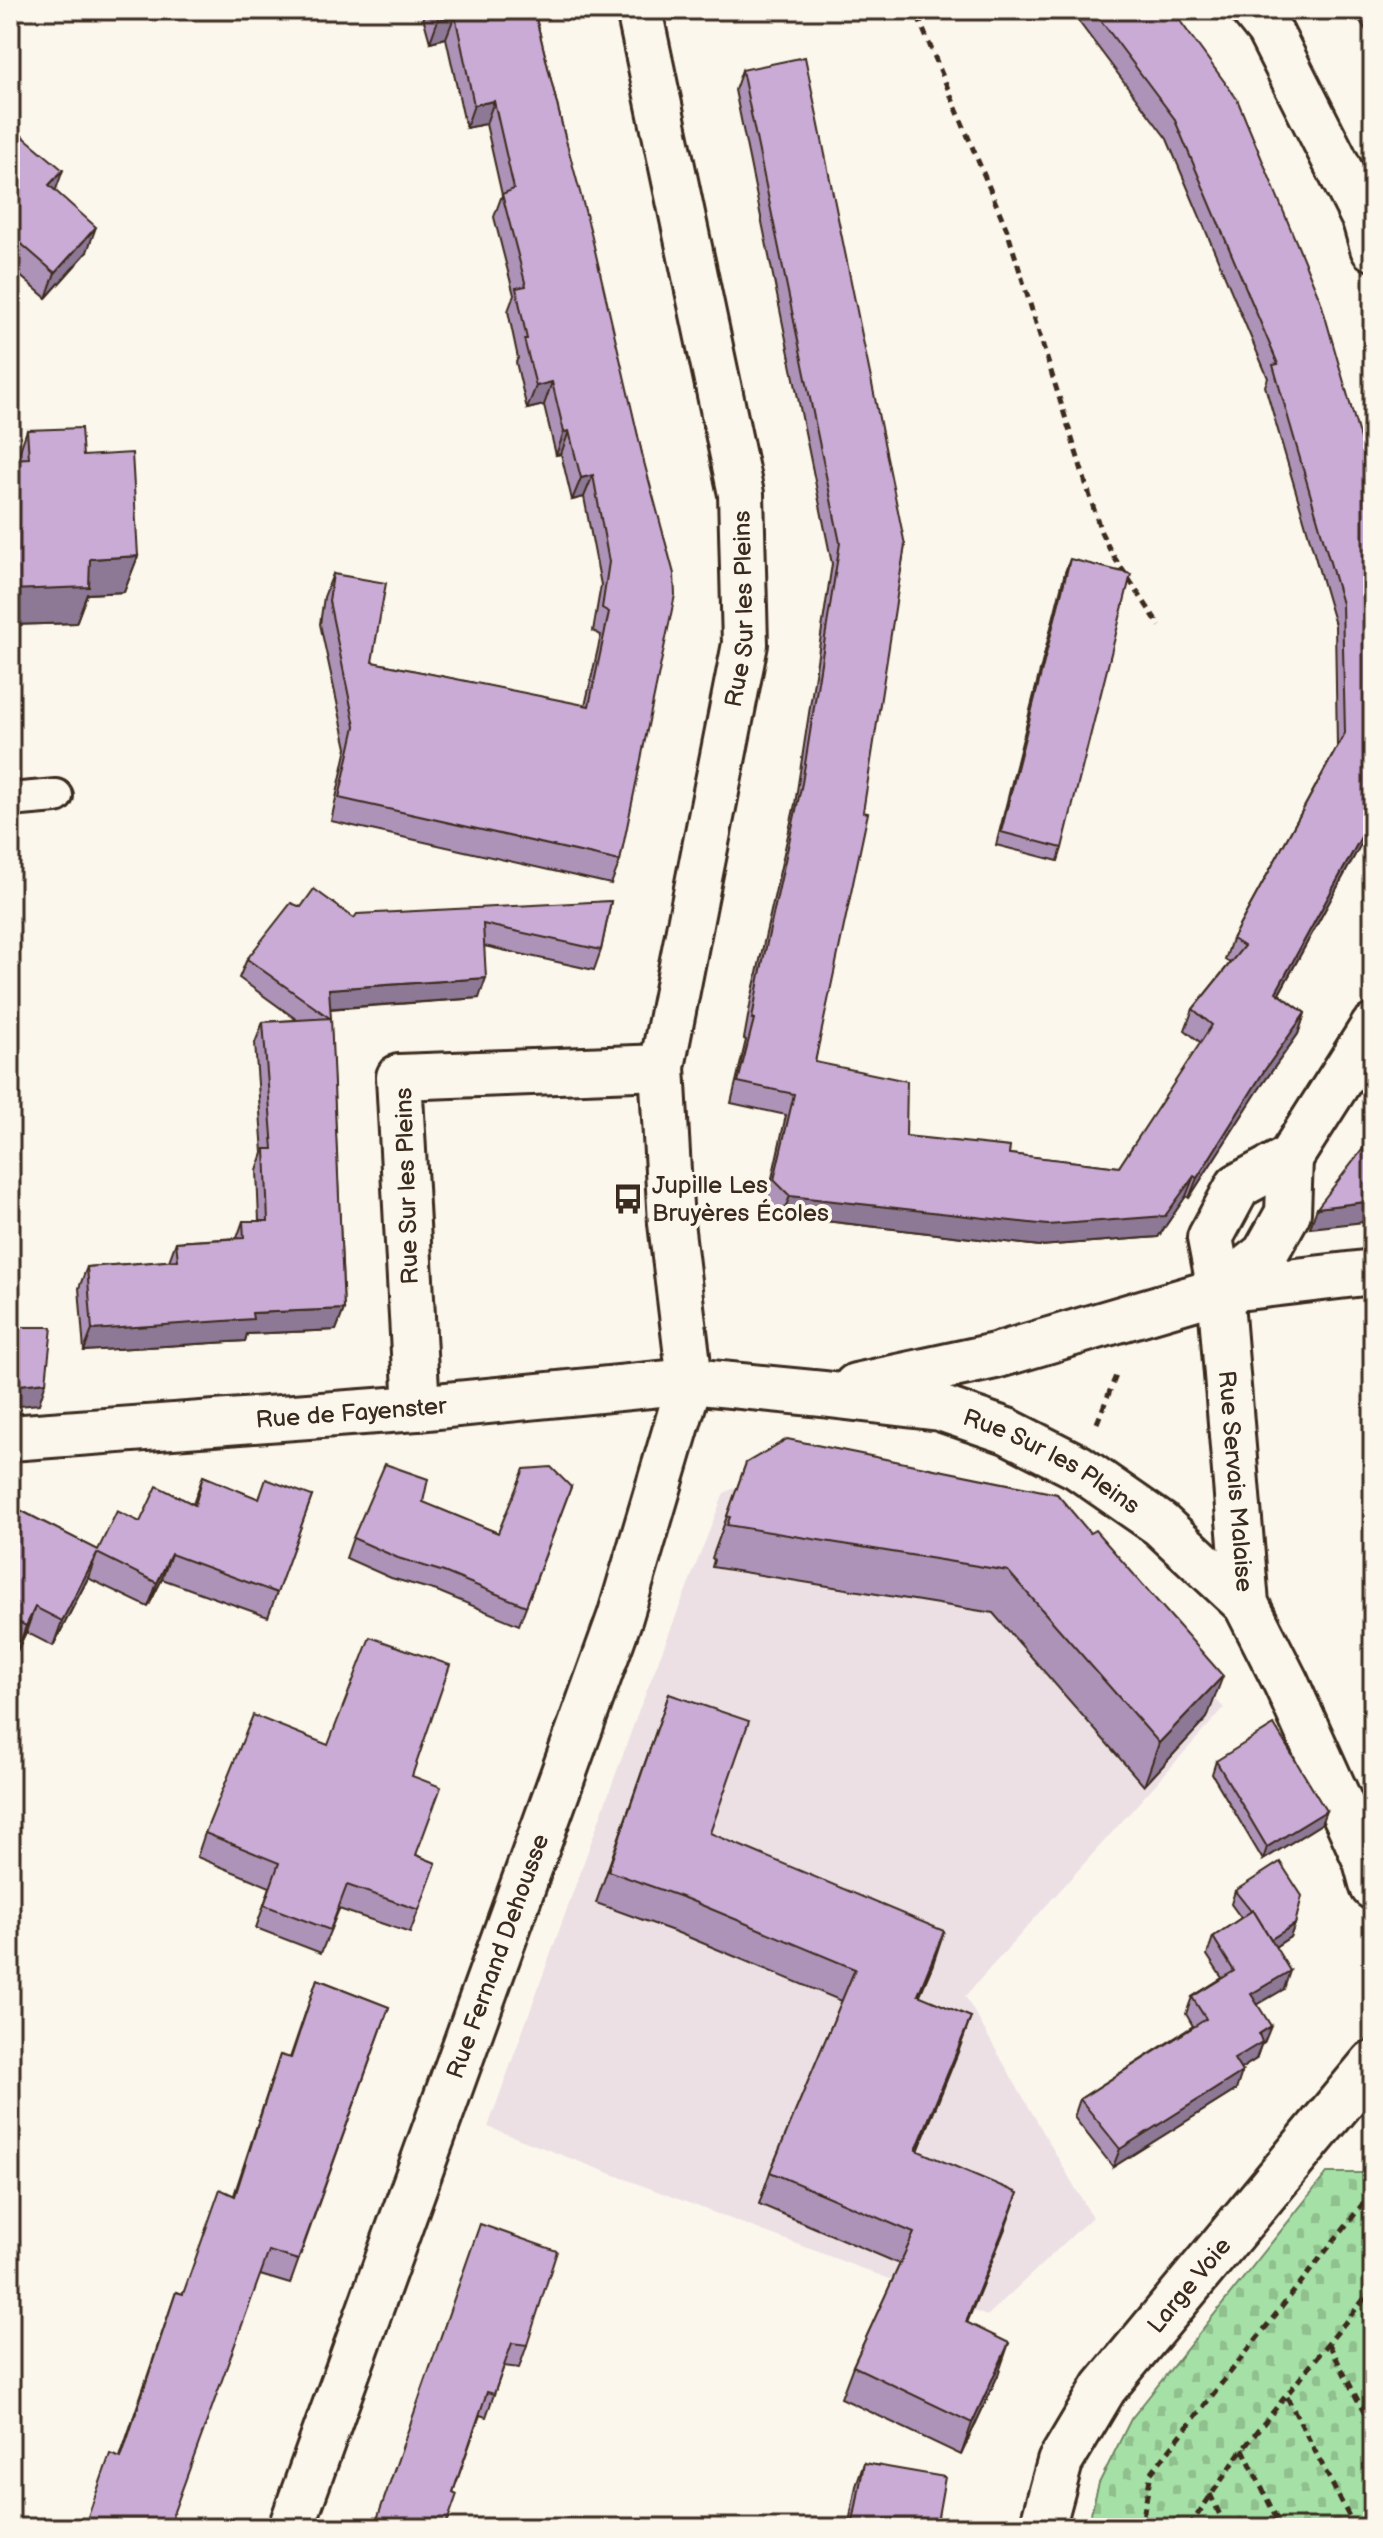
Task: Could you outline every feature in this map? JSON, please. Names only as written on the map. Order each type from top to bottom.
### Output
[{"type":"street","name":"Rue Sur les Pleins","points":[[639,10],[741,494],[745,644],[662,1067],[671,1223],[690,1381],[940,1408],[1007,1431],[1078,1467],[1160,1524],[1246,1604]]},
{"type":"street","points":[[1253,10],[1269,30],[1352,193],[1365,220],[1373,248]]},
{"type":"street","points":[[1220,1290],[1265,1254],[1288,1213],[1290,1158],[1373,1027]]},
{"type":"street","name":"Rue Sur les Pleins","points":[[417,1408],[399,1077],[662,1067]]},
{"type":"street","name":"Rue Servais Malaise","points":[[1290,1158],[1238,1186],[1210,1238],[1220,1290],[1246,1604],[1366,1861],[1373,1887]]},
{"type":"street","points":[[1220,1290],[1373,1272]]},
{"type":"street","name":"Rue Sur les Pleins","points":[[823,1394],[995,1356],[1220,1290]]},
{"type":"street","name":"Rue de Fayenster","points":[[10,1438],[417,1408],[690,1381]]},
{"type":"street","name":"Rue Fernand Dehousse","points":[[291,2528],[620,1617],[690,1381]]},
{"type":"street","name":"Large Voie","points":[[1042,2528],[1060,2462],[1104,2388],[1373,2063]]},
{"type":"lane","points":[[10,800],[56,796]]},
{"type":"path","points":[[918,17],[1007,230],[1101,532],[1160,626]]},
{"type":"path","points":[[1078,1467],[1127,1345],[1120,1318]]},
{"type":"path","points":[[1141,2528],[1151,2473],[1369,2196],[1373,2203]]},
{"type":"path","points":[[1192,2528],[1210,2494],[1243,2449],[1373,2288]]},
{"type":"path","points":[[1366,2297],[1373,2311]]},
{"type":"path","points":[[1329,2344],[1373,2430]]},
{"type":"path","points":[[1287,2397],[1355,2528]]},
{"type":"path","points":[[1243,2449],[1281,2528]]},
{"type":"path","points":[[1210,2494],[1226,2528]]},
{"type":"shaded area","points":[[774,1468],[1057,1530],[1224,1708],[965,1996],[1092,2217],[987,2316],[488,2127],[636,1718],[724,1493]]},
{"type":"green space","points":[[1327,2173],[1373,2173],[1373,2528],[1087,2528],[1099,2483],[1131,2419]]},
{"type":"building","points":[[436,10],[534,10],[674,574],[675,595],[620,861],[339,798],[355,726],[329,601],[333,574],[386,583],[372,662],[589,706],[609,612],[602,608],[609,562],[593,475],[581,478],[569,431],[564,432],[552,382],[536,386],[524,339],[527,339],[516,288],[526,286],[502,194],[514,189],[494,101],[474,105],[455,15],[438,20]]},
{"type":"building","points":[[1093,10],[1172,10],[1237,99],[1321,302],[1373,484],[1373,815],[1276,992],[1305,1013],[1264,1071],[1197,1178],[1194,1176],[1165,1216],[1048,1225],[790,1196],[774,1180],[794,1094],[738,1082],[754,1019],[759,979],[802,783],[840,543],[742,70],[805,57],[905,545],[863,812],[868,813],[815,1062],[907,1081],[906,1136],[1010,1147],[1009,1154],[1119,1167],[1212,1025],[1193,1009],[1244,946],[1232,939],[1345,733],[1342,604],[1273,365],[1278,364],[1174,118]]},
{"type":"building","points":[[13,128],[63,170],[49,185],[96,227],[55,273],[10,234],[10,131]]},
{"type":"building","points":[[81,428],[83,456],[132,453],[138,556],[90,559],[89,587],[10,590],[10,459],[29,458],[27,430]]},
{"type":"building","points":[[1070,559],[1131,574],[1062,848],[1001,832]]},
{"type":"building","points":[[314,889],[354,918],[357,914],[611,901],[601,950],[483,924],[486,978],[329,989],[331,1019],[247,959],[291,903],[301,907]]},
{"type":"building","points":[[331,1018],[344,1309],[252,1313],[253,1319],[92,1330],[87,1267],[178,1260],[176,1242],[244,1238],[243,1221],[268,1221],[265,1149],[273,1149],[263,1022]]},
{"type":"building","points":[[10,1036],[16,1048],[10,1051]]},
{"type":"building","points":[[1373,1136],[1373,1201],[1317,1208]]},
{"type":"building","points":[[10,1323],[19,1327],[52,1327],[46,1382],[10,1386]]},
{"type":"building","points":[[787,1439],[1057,1494],[1090,1533],[1095,1530],[1223,1676],[1159,1743],[1008,1571],[727,1525],[730,1517],[727,1516],[746,1463]]},
{"type":"building","points":[[385,1464],[428,1479],[423,1502],[498,1533],[524,1469],[551,1467],[571,1487],[526,1606],[353,1538]]},
{"type":"building","points":[[203,1476],[259,1499],[266,1479],[312,1496],[277,1593],[171,1554],[157,1583],[97,1553],[62,1621],[35,1607],[26,1626],[10,1618],[10,1505],[98,1550],[117,1511],[140,1522],[157,1486],[195,1505]]},
{"type":"building","points":[[370,1637],[450,1665],[412,1776],[441,1787],[416,1855],[436,1863],[419,1910],[347,1885],[330,1930],[264,1905],[279,1863],[205,1833],[253,1715],[328,1745]]},
{"type":"building","points":[[669,1694],[749,1721],[710,1833],[944,1931],[918,1995],[971,2017],[916,2150],[1018,2193],[966,2322],[1009,2343],[972,2423],[853,2366],[914,2233],[770,2172],[855,1969],[687,1899],[608,1871]]},
{"type":"building","points":[[1274,1725],[1326,1811],[1267,1847],[1216,1761]]},
{"type":"building","points":[[1280,1862],[1302,1896],[1295,1924],[1271,1939],[1253,1910],[1235,1891]]},
{"type":"building","points":[[1253,1910],[1290,1971],[1251,1994],[1271,2026],[1259,2034],[1262,2042],[1234,2059],[1242,2072],[1120,2149],[1080,2099],[1206,2019],[1192,1997],[1234,1971],[1213,1937]]},
{"type":"building","points":[[317,1979],[389,2007],[298,2260],[269,2251],[168,2528],[84,2528],[110,2454],[121,2458],[176,2292],[183,2294],[220,2189],[235,2196],[280,2055],[291,2058]]},
{"type":"building","points":[[480,2224],[557,2251],[527,2345],[512,2343],[494,2394],[487,2392],[453,2492],[457,2494],[445,2528],[374,2528]]},
{"type":"building","points":[[864,2463],[945,2477],[936,2528],[852,2528]]},
{"type":"place","name":"Jupille Les Bruyères Écoles","points":[[628,1199]]}]
